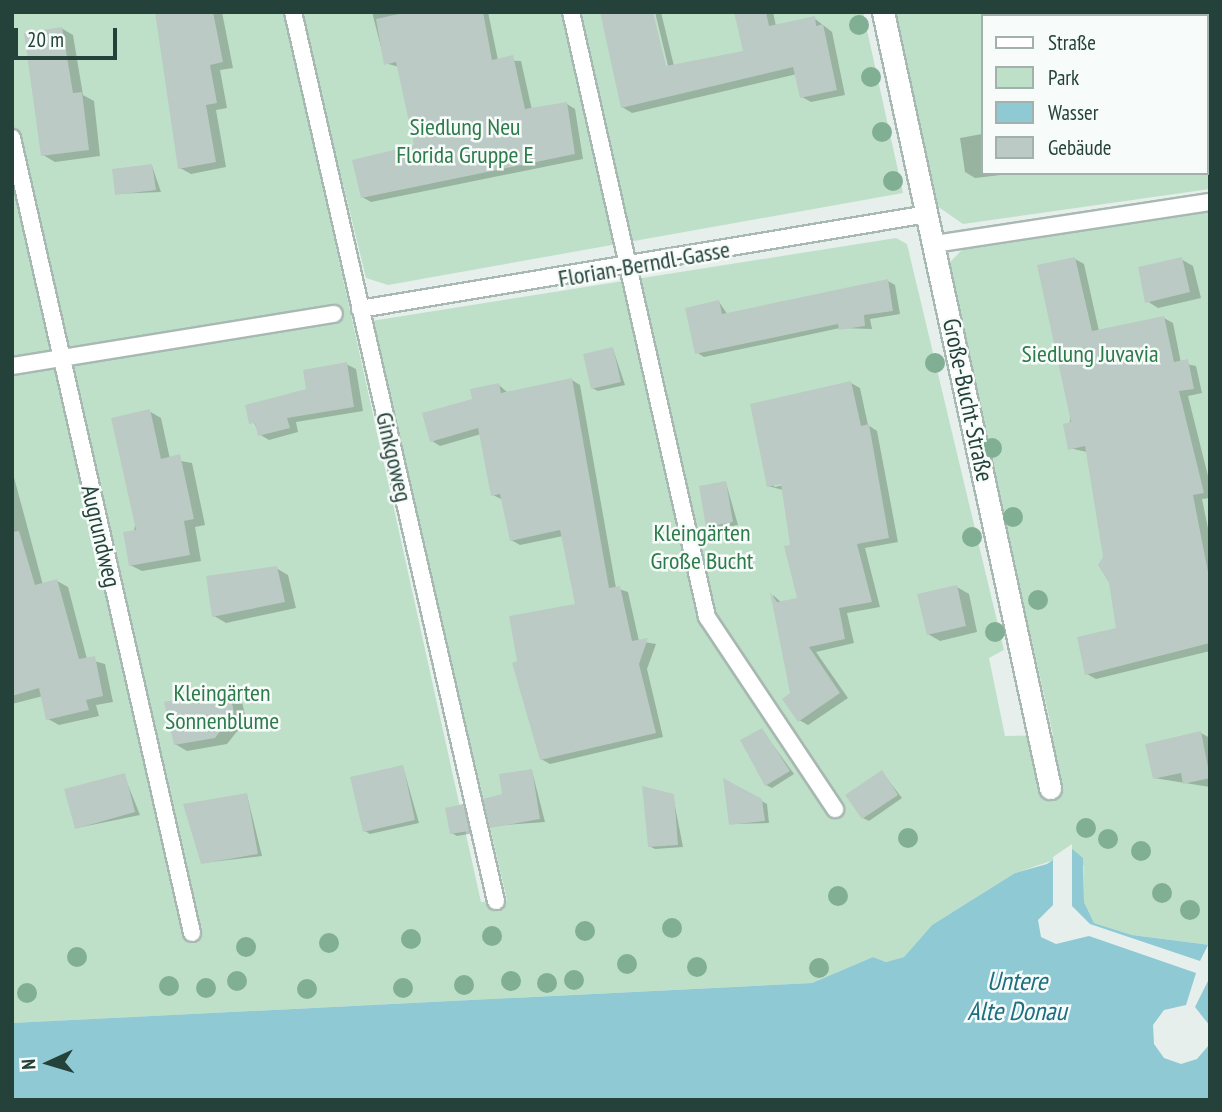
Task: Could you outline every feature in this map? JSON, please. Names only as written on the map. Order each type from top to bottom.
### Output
[{"type":"street","name":"Große-Bucht-Straße","points":[[883,12],[936,244],[1051,788]]},
{"type":"lane","name":"Ginkgoweg","points":[[293,12],[496,901]]},
{"type":"lane","points":[[570,12],[707,617],[835,809]]},
{"type":"lane","name":"Augrundweg","points":[[12,138],[192,933]]},
{"type":"lane","points":[[936,244],[1210,202]]},
{"type":"lane","name":"Florian-Berndl-Gasse","points":[[360,309],[629,267],[928,214]]},
{"type":"lane","points":[[12,366],[334,314]]},
{"type":"green space","points":[[12,12],[284,12],[481,902],[507,900],[371,321],[896,238],[907,244],[1004,650],[989,658],[1005,736],[1053,735],[947,265],[962,250],[1210,212],[1210,945],[1132,935],[1094,923],[1084,902],[1084,866],[1057,859],[1015,873],[932,925],[904,957],[886,962],[873,957],[812,983],[12,1023]]},
{"type":"green space","name":"Siedlung Neu Florida Gruppe E","points":[[301,12],[863,12],[903,193],[388,285],[366,278]]},
{"type":"green space","points":[[895,12],[1210,12],[1210,189],[963,224],[937,206]]},
{"type":"water","name":"Untere Alte Donau","points":[[1071,848],[1083,858],[1084,902],[1094,923],[1132,935],[1210,945],[1210,1100],[12,1100],[12,1023],[812,983],[873,957],[886,962],[904,957],[932,925],[1015,873],[1047,864]]},
{"type":"pier","points":[[1072,844],[1072,906],[1090,924],[1200,961],[1210,941],[1210,977],[1195,1007],[1210,1026],[1209,1045],[1197,1059],[1181,1064],[1164,1058],[1154,1044],[1153,1025],[1164,1010],[1186,1005],[1196,973],[1089,936],[1056,944],[1041,937],[1038,920],[1053,905],[1053,857]]},
{"type":"building","points":[[155,12],[213,12],[223,62],[210,65],[217,103],[206,105],[216,162],[178,169]]},
{"type":"building","points":[[408,12],[483,12],[492,60],[513,55],[525,109],[567,102],[575,154],[361,198],[352,160],[414,145],[396,62],[384,65],[376,19]]},
{"type":"building","points":[[600,12],[653,12],[666,66],[743,51],[734,12],[766,12],[769,26],[815,16],[816,26],[823,24],[837,90],[800,98],[793,67],[621,108]]},
{"type":"building","points":[[62,27],[73,93],[82,92],[89,150],[41,156],[24,33]]},
{"type":"building","points":[[152,164],[156,190],[115,195],[112,169]]},
{"type":"building","points":[[1075,257],[1092,331],[1164,316],[1174,362],[1188,359],[1194,389],[1179,391],[1204,493],[1193,495],[1210,582],[1210,643],[1085,675],[1077,637],[1116,628],[1109,583],[1098,565],[1103,557],[1085,446],[1068,450],[1063,424],[1071,422],[1037,265]]},
{"type":"building","points":[[1182,257],[1190,292],[1145,303],[1138,267]]},
{"type":"building","points":[[888,279],[893,311],[864,315],[865,326],[839,330],[838,324],[695,354],[685,308],[719,300],[722,314]]},
{"type":"building","points":[[613,347],[621,382],[591,389],[583,354]]},
{"type":"building","points":[[347,362],[354,407],[287,418],[290,428],[258,436],[255,423],[249,424],[245,405],[306,389],[303,370]]},
{"type":"building","points":[[572,378],[609,588],[620,586],[632,641],[648,638],[639,664],[656,733],[540,760],[512,663],[517,661],[509,616],[575,604],[560,530],[510,541],[500,494],[491,496],[478,428],[430,442],[422,413],[472,399],[470,389],[499,383],[501,393]]},
{"type":"building","points":[[851,381],[861,426],[869,424],[889,538],[857,544],[872,602],[839,608],[845,639],[809,647],[840,693],[798,722],[782,699],[790,693],[770,592],[777,602],[797,598],[784,546],[790,545],[781,484],[767,487],[750,404]]},
{"type":"building","points":[[150,409],[161,459],[180,454],[194,519],[184,521],[190,555],[129,566],[123,532],[136,530],[111,418]]},
{"type":"building","points":[[726,481],[733,522],[706,527],[699,486]]},
{"type":"building","points":[[19,531],[35,585],[57,579],[79,659],[95,656],[103,696],[86,700],[89,710],[46,720],[39,688],[12,696],[12,532]]},
{"type":"building","points":[[277,566],[285,602],[212,617],[206,576]]},
{"type":"building","points":[[957,585],[966,626],[927,635],[917,594]]},
{"type":"building","points":[[229,688],[234,713],[215,738],[174,745],[164,702]]},
{"type":"building","points":[[762,728],[790,771],[765,786],[740,740]]},
{"type":"building","points":[[1201,731],[1210,778],[1183,784],[1181,773],[1153,779],[1145,744]]},
{"type":"building","points":[[403,765],[415,820],[363,832],[350,777]]},
{"type":"building","points":[[532,769],[540,819],[490,828],[483,799],[502,794],[499,774]]},
{"type":"building","points":[[882,770],[898,795],[862,819],[845,795]]},
{"type":"building","points":[[125,773],[135,812],[75,829],[64,789]]},
{"type":"building","points":[[723,778],[762,799],[765,821],[729,825]]},
{"type":"building","points":[[642,786],[674,794],[678,845],[648,847]]},
{"type":"building","points":[[247,793],[258,854],[201,864],[183,804]]},
{"type":"building","points":[[463,804],[469,831],[450,834],[445,808]]},
{"type":"park label","name":"Siedlung Juvavia","points":[[1090,354]]},
{"type":"park label","name":"Kleingärten Große Bucht","points":[[702,547]]},
{"type":"park label","name":"Kleingärten Sonnenblume","points":[[222,707]]}]
